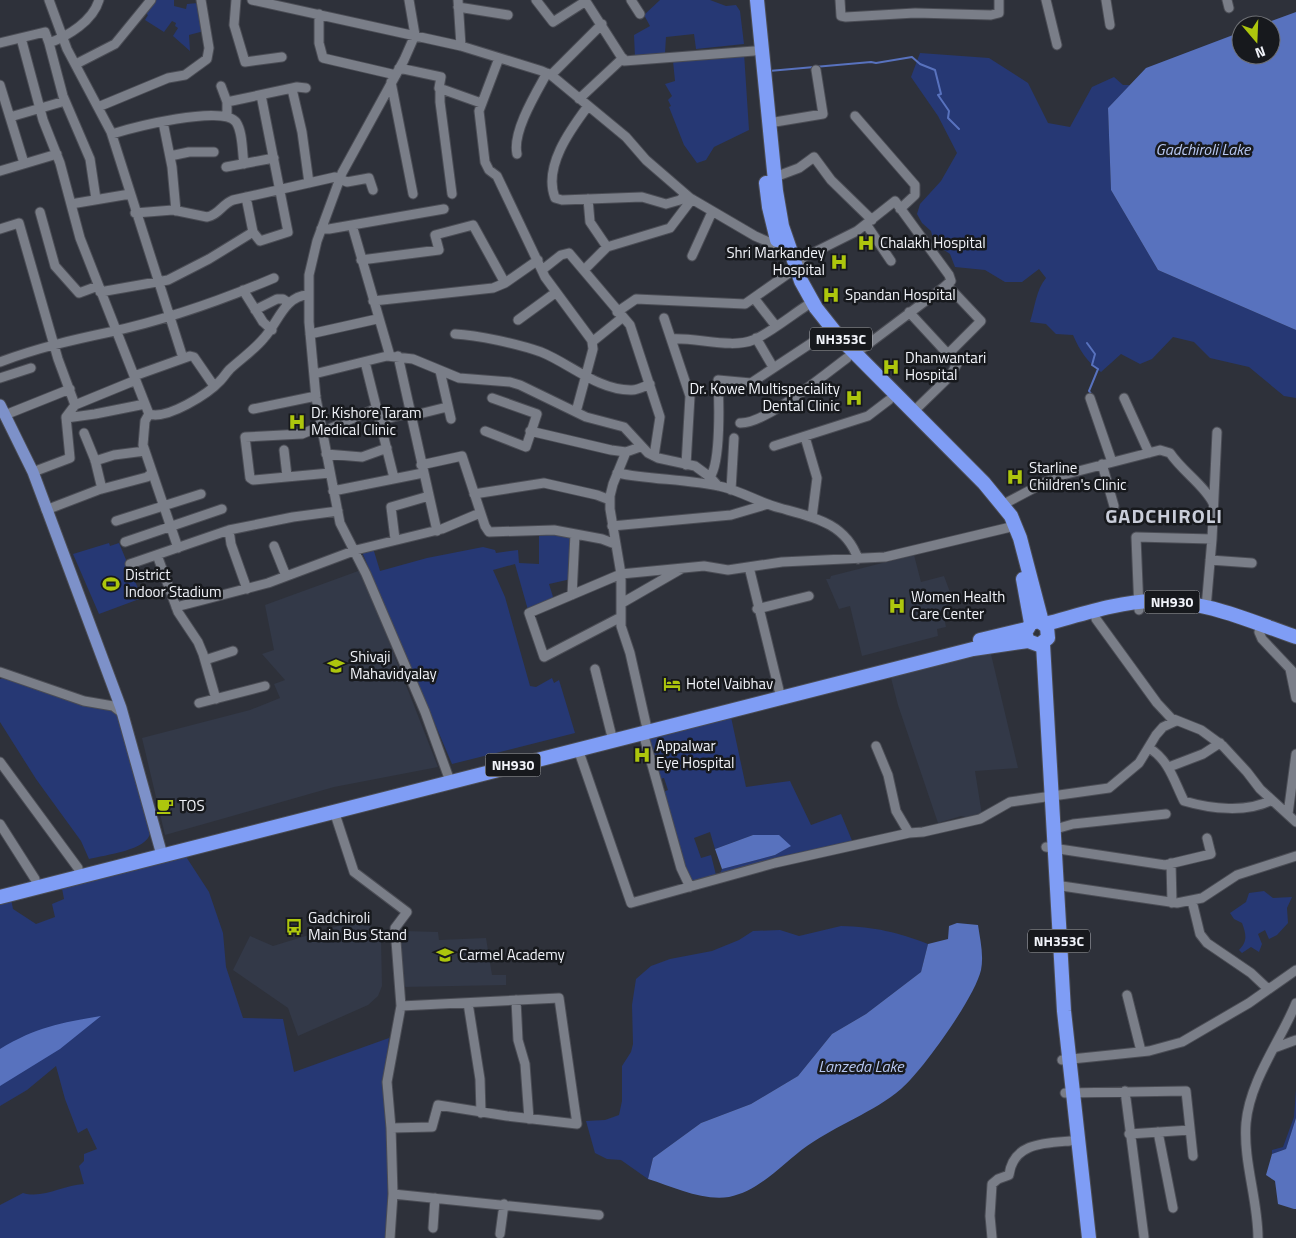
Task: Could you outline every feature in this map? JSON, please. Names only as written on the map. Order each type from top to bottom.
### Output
[{"type":"highway","name":"NH353C","points":[[749,0],[769,207],[778,246],[816,308],[851,356],[889,400],[980,491],[1011,528]]},
{"type":"highway","name":"NH353C","points":[[757,0],[769,123],[782,226],[792,270],[806,306],[826,334],[913,412],[984,483],[1002,505],[1011,528],[1037,632],[1049,847],[1066,1059],[1089,1238]]},
{"type":"highway","name":"NH930","points":[[0,888],[78,868],[334,811],[611,733],[644,728],[973,649],[1138,606],[1180,602],[1206,608],[1260,629],[1296,646]]},
{"type":"highway","name":"NH930","points":[[0,897],[161,851],[449,778],[578,749],[644,728],[779,690],[1096,619],[1138,606],[1188,611],[1296,638]]},
{"type":"highway","name":"NH353C","points":[[1047,796],[1052,830],[1049,847],[1055,885],[1066,1059]]},
{"type":"highway","name":"NH353C","points":[[1069,1093],[1070,1141],[1081,1238]]},
{"type":"main road","points":[[3,410],[34,472],[46,510],[122,713],[161,851]]},
{"type":"street","points":[[49,0],[62,38],[112,134],[183,358]]},
{"type":"street","points":[[49,43],[62,38],[90,16],[99,0]]},
{"type":"street","points":[[76,64],[115,44],[151,0]]},
{"type":"street","points":[[98,107],[168,78],[185,75],[207,59],[209,48],[201,0]]},
{"type":"street","points":[[236,0],[234,25],[246,62],[282,56]]},
{"type":"street","points":[[252,0],[461,46],[549,74],[626,137],[646,160],[689,197],[755,236],[778,246]]},
{"type":"street","points":[[410,0],[415,35],[396,75],[339,180],[321,229],[309,275],[308,295],[316,396],[340,523],[356,550],[449,778]]},
{"type":"street","points":[[536,0],[553,22],[586,1],[624,61],[754,51]]},
{"type":"street","points":[[631,0],[640,14]]},
{"type":"street","points":[[840,0],[839,11],[841,16],[846,17],[915,13],[991,15],[999,13],[998,0]]},
{"type":"street","points":[[1046,0],[1057,45]]},
{"type":"street","points":[[1106,0],[1110,25]]},
{"type":"street","points":[[461,46],[459,2],[508,15]]},
{"type":"street","points":[[318,14],[318,43],[323,58],[396,75],[441,77],[440,102],[452,194]]},
{"type":"street","points":[[517,154],[515,144],[536,93],[549,74],[602,24]]},
{"type":"street","points":[[0,43],[45,32],[65,101],[90,159],[96,199]]},
{"type":"street","points":[[21,38],[40,108],[57,154],[80,238],[149,414],[155,416],[164,414],[188,404],[214,386],[272,330],[288,302],[300,295],[308,295]]},
{"type":"street","points":[[500,58],[481,103],[479,122],[485,162],[489,170],[497,176],[555,293],[593,342],[593,349],[576,412]]},
{"type":"street","points":[[579,99],[623,58]]},
{"type":"street","points":[[769,123],[823,114],[816,70]]},
{"type":"street","points":[[396,75],[412,194]]},
{"type":"street","points":[[0,84],[24,163]]},
{"type":"street","points":[[222,86],[227,102],[227,116]]},
{"type":"street","points":[[227,102],[306,88]]},
{"type":"street","points":[[440,88],[481,103]]},
{"type":"street","points":[[292,89],[302,132],[309,183]]},
{"type":"street","points":[[246,197],[253,232],[260,241],[288,232],[261,95]]},
{"type":"street","points":[[10,117],[65,101]]},
{"type":"street","points":[[588,106],[562,147],[553,170],[552,191],[555,198],[562,200],[642,197],[672,204],[689,197]]},
{"type":"street","points":[[112,134],[163,122],[227,116],[236,122],[244,164]]},
{"type":"street","points":[[856,116],[915,185],[915,195],[900,209]]},
{"type":"street","points":[[163,122],[170,156],[176,211]]},
{"type":"street","points":[[170,156],[189,152],[214,152]]},
{"type":"street","points":[[0,171],[57,154]]},
{"type":"street","points":[[775,177],[799,168],[814,157],[831,180],[869,222],[891,261]]},
{"type":"street","points":[[226,168],[274,158]]},
{"type":"street","points":[[136,213],[176,211],[207,217],[213,216],[226,202],[335,177],[347,182],[369,178],[373,190]]},
{"type":"street","points":[[71,204],[130,194]]},
{"type":"street","points":[[584,270],[607,248],[670,228],[689,197]]},
{"type":"street","points":[[588,199],[590,222],[607,248]]},
{"type":"street","points":[[593,342],[636,299],[745,304],[792,270],[805,257],[869,222],[895,201],[949,275],[951,281],[785,403],[755,420],[740,423]]},
{"type":"street","points":[[321,229],[444,209]]},
{"type":"street","points":[[40,212],[55,266],[60,274],[79,293],[157,280],[168,280],[200,265],[253,232]]},
{"type":"street","points":[[692,256],[712,212]]},
{"type":"street","points":[[0,229],[19,223],[53,343],[76,405]]},
{"type":"street","points":[[352,225],[378,319],[394,356],[411,415],[437,531]]},
{"type":"street","points":[[361,260],[438,250],[435,235],[473,225],[505,283]]},
{"type":"street","points":[[542,270],[566,252],[574,258],[630,326],[660,417],[654,456]]},
{"type":"street","points":[[373,301],[493,288],[505,283],[538,260]]},
{"type":"street","points":[[0,362],[53,343],[115,330],[168,315],[274,278]]},
{"type":"street","points":[[947,284],[981,322],[948,354]]},
{"type":"street","points":[[243,290],[255,310],[272,330]]},
{"type":"street","points":[[518,320],[555,293]]},
{"type":"street","points":[[754,298],[776,325]]},
{"type":"street","points":[[255,310],[276,299],[284,299],[288,302]]},
{"type":"street","points":[[671,339],[686,338],[743,343],[756,338],[806,306]]},
{"type":"street","points":[[909,312],[958,364],[950,376],[913,412]]},
{"type":"street","points":[[664,318],[690,396],[686,465]]},
{"type":"street","points":[[310,334],[378,319]]},
{"type":"street","points":[[455,334],[479,336],[541,352],[585,376],[633,390],[650,384]]},
{"type":"street","points":[[710,477],[714,472],[720,410],[718,380],[751,383],[826,334]]},
{"type":"street","points":[[756,338],[773,367]]},
{"type":"street","points":[[314,374],[394,356],[412,359],[460,378],[510,382],[576,412],[624,427],[640,447],[654,456],[695,466],[710,477],[718,486]]},
{"type":"street","points":[[34,472],[70,458],[66,418],[76,405],[183,358],[194,357],[214,386]]},
{"type":"street","points":[[365,362],[394,478]]},
{"type":"street","points":[[0,378],[32,368]]},
{"type":"street","points":[[440,371],[450,419]]},
{"type":"street","points":[[3,410],[70,389]]},
{"type":"street","points":[[253,409],[316,396]]},
{"type":"street","points":[[485,431],[526,447],[537,414],[492,398]]},
{"type":"street","points":[[1090,398],[1112,462]]},
{"type":"street","points":[[1124,398],[1149,453]]},
{"type":"street","points":[[774,446],[868,416],[889,400]]},
{"type":"street","points":[[66,418],[145,404]]},
{"type":"street","points":[[381,420],[447,407]]},
{"type":"street","points":[[330,473],[254,480],[250,478],[245,437],[302,434],[378,408]]},
{"type":"street","points":[[149,414],[142,432],[145,451],[178,548]]},
{"type":"street","points":[[530,431],[610,450],[626,452],[640,447]]},
{"type":"street","points":[[1206,608],[1212,539],[1217,432]]},
{"type":"street","points":[[84,434],[95,461],[102,489]]},
{"type":"street","points":[[805,436],[817,478],[812,516]]},
{"type":"street","points":[[731,490],[734,438]]},
{"type":"street","points":[[326,454],[362,457],[387,448]]},
{"type":"street","points":[[284,450],[287,476]]},
{"type":"street","points":[[1002,505],[1055,477],[1160,450],[1170,453],[1179,467],[1209,494],[1214,505]]},
{"type":"street","points":[[95,461],[145,451]]},
{"type":"street","points":[[626,452],[617,473],[610,500],[620,574],[621,617],[644,728],[680,868],[690,887]]},
{"type":"street","points":[[333,491],[394,478],[462,456],[480,513],[489,532],[554,530],[615,544]]},
{"type":"street","points":[[1102,464],[1114,506]]},
{"type":"street","points":[[46,510],[102,489],[147,477],[152,473]]},
{"type":"street","points":[[617,473],[718,486],[768,504],[812,516],[847,537],[853,544],[858,559]]},
{"type":"street","points":[[474,494],[544,483],[597,495],[610,500]]},
{"type":"street","points":[[116,521],[200,494]]},
{"type":"street","points":[[395,539],[391,507],[429,496]]},
{"type":"street","points":[[612,526],[731,515],[768,504]]},
{"type":"street","points":[[124,542],[222,509]]},
{"type":"street","points":[[130,564],[229,530],[293,517],[338,511]]},
{"type":"street","points":[[176,607],[247,589],[356,550],[395,539],[437,531],[480,513]]},
{"type":"street","points":[[621,617],[544,656],[530,613],[620,574],[704,566],[728,570],[782,562],[885,557],[1011,528]]},
{"type":"street","points":[[229,530],[231,544],[247,589]]},
{"type":"street","points":[[572,595],[575,534]]},
{"type":"street","points":[[1138,606],[1136,537],[1212,539]]},
{"type":"street","points":[[274,546],[286,576]]},
{"type":"street","points":[[158,555],[176,607],[198,642],[216,699]]},
{"type":"street","points":[[1210,560],[1252,563]]},
{"type":"street","points":[[749,567],[757,609],[779,690]]},
{"type":"street","points":[[622,603],[683,568]]},
{"type":"street","points":[[757,609],[809,596]]},
{"type":"street","points":[[1096,619],[1157,703],[1176,721],[1201,730],[1220,743],[1243,767],[1260,790],[1296,822]]},
{"type":"street","points":[[1260,629],[1262,639],[1293,672],[1296,698]]},
{"type":"street","points":[[205,660],[232,651]]},
{"type":"street","points":[[595,668],[611,733]]},
{"type":"street","points":[[1,674],[84,701],[113,706],[122,713]]},
{"type":"street","points":[[199,704],[265,686]]},
{"type":"street","points":[[578,749],[631,902],[775,863],[980,819],[1010,802],[1110,788],[1139,762],[1163,727],[1176,721]]},
{"type":"street","points":[[1168,767],[1203,754],[1220,743]]},
{"type":"street","points":[[876,746],[888,775],[896,811],[909,833]]},
{"type":"street","points":[[1149,748],[1168,767],[1184,800],[1195,804],[1240,808],[1262,805],[1272,800]]},
{"type":"street","points":[[1288,814],[1296,754]]},
{"type":"street","points":[[0,762],[78,868]]},
{"type":"street","points":[[334,811],[354,872],[407,912],[395,928],[401,1006],[387,1082],[391,1128],[393,1194],[390,1238]]},
{"type":"street","points":[[1052,830],[1073,824],[1166,814]]},
{"type":"street","points":[[0,824],[35,879]]},
{"type":"street","points":[[1049,847],[1165,865],[1211,854],[1206,838]]},
{"type":"street","points":[[1055,885],[1172,903],[1192,901],[1209,895],[1248,871],[1296,856]]},
{"type":"street","points":[[1171,863],[1172,903]]},
{"type":"street","points":[[1192,901],[1200,934],[1206,943],[1251,973],[1268,989]]},
{"type":"street","points":[[1066,1059],[1141,1051],[1182,1042],[1296,970]]},
{"type":"street","points":[[1127,995],[1141,1051]]},
{"type":"street","points":[[391,1128],[432,1128],[438,1105],[482,1113],[577,1124],[559,998],[401,1006]]},
{"type":"street","points":[[516,1000],[518,1040],[525,1064],[529,1119]]},
{"type":"street","points":[[468,1003],[480,1079],[482,1113]]},
{"type":"street","points":[[1258,1238],[1258,1216],[1250,1173],[1246,1124],[1254,1090],[1296,1003]]},
{"type":"street","points":[[1274,1048],[1296,1040]]},
{"type":"street","points":[[1124,1091],[1144,1237]]},
{"type":"street","points":[[1069,1093],[1186,1091],[1193,1156]]},
{"type":"street","points":[[1129,1134],[1190,1130]]},
{"type":"street","points":[[1158,1132],[1172,1208]]},
{"type":"street","points":[[992,1238],[990,1216],[992,1184],[1009,1174],[1016,1154],[1044,1143],[1070,1141]]},
{"type":"street","points":[[393,1194],[599,1215]]},
{"type":"street","points":[[433,1228],[435,1198]]},
{"type":"street","points":[[500,1234],[504,1204]]},
{"type":"shaded area","points":[[154,0],[174,0],[174,6],[186,9],[187,4],[198,3],[204,31],[189,35],[190,51],[173,36],[178,28],[175,26],[176,23],[172,21],[164,32],[145,20],[148,15],[144,12]]},
{"type":"shaded area","points":[[660,0],[710,0],[726,6],[736,5],[740,11],[744,44],[696,49],[694,34],[666,37],[665,53],[635,57],[634,35],[650,26],[644,15]]},
{"type":"shaded area","points":[[744,53],[749,130],[714,147],[706,160],[697,163],[684,145],[669,107],[671,106],[668,100],[672,96],[665,84],[675,81],[673,61]]},
{"type":"shaded area","points":[[920,53],[989,58],[1028,83],[1048,123],[1070,127],[1092,87],[1114,77],[1123,85],[1130,85],[1108,108],[1111,190],[1158,270],[1296,330],[1296,398],[1284,396],[1249,367],[1210,358],[1194,342],[1173,337],[1152,359],[1140,364],[1121,354],[1101,372],[1084,356],[1073,335],[1056,334],[1046,324],[1030,322],[1038,293],[1046,278],[1039,269],[1022,282],[1005,282],[985,270],[955,267],[950,254],[934,243],[931,231],[922,223],[917,214],[920,204],[941,181],[957,153],[938,116],[911,77]]},
{"type":"shaded area","points":[[539,533],[573,536],[571,579],[549,584],[554,600],[528,610],[515,564],[493,570],[505,597],[530,686],[536,687],[552,678],[554,683],[559,680],[575,733],[452,764],[362,552],[373,548],[380,571],[427,558],[483,547],[495,550],[496,553],[518,550],[519,563],[539,564]]},
{"type":"shaded area","name":"District Indoor Stadium","points":[[109,543],[110,546],[119,543],[142,598],[99,614],[73,554]]},
{"type":"shaded area","name":"Women Health Care Center","points":[[914,555],[921,582],[944,576],[954,603],[942,607],[946,627],[937,629],[938,636],[862,656],[850,606],[839,609],[826,579],[830,579],[831,576]]},
{"type":"shaded area","points":[[361,570],[438,767],[334,787],[165,835],[142,738],[250,710],[280,698],[274,684],[285,680],[262,654],[274,650],[265,605]]},
{"type":"shaded area","points":[[990,650],[1018,768],[975,771],[982,815],[969,818],[961,816],[938,823],[898,705],[890,674]]},
{"type":"shaded area","points":[[9,676],[103,706],[118,713],[150,833],[142,844],[125,851],[89,859],[81,841],[36,779],[0,722],[0,679]]},
{"type":"shaded area","points":[[731,717],[746,787],[790,781],[811,825],[841,814],[853,843],[720,874],[722,869],[775,855],[790,846],[753,835],[715,849],[710,832],[694,838],[701,858],[711,855],[716,875],[690,882],[683,867],[663,792],[668,790],[664,778],[660,779],[647,734]]},
{"type":"shaded area","points":[[181,849],[209,892],[223,933],[226,967],[243,1018],[283,1019],[294,1072],[389,1038],[384,1083],[389,1135],[387,1238],[0,1238],[0,1205],[23,1193],[46,1193],[84,1184],[79,1166],[84,1161],[84,1154],[97,1149],[87,1128],[78,1133],[65,1099],[56,1066],[27,1090],[0,1106],[0,897],[10,894],[13,909],[36,924],[55,917],[52,904],[64,899],[61,883]]},
{"type":"shaded area","points":[[1264,891],[1273,898],[1292,897],[1287,908],[1288,923],[1277,935],[1269,939],[1265,930],[1258,934],[1262,944],[1259,952],[1251,947],[1242,953],[1239,950],[1245,937],[1242,923],[1234,919],[1230,913],[1246,902],[1249,893]]},
{"type":"shaded area","points":[[361,919],[374,929],[381,939],[382,986],[378,996],[368,1005],[298,1036],[288,1008],[233,970],[250,936],[273,946]]},
{"type":"shaded area","points":[[841,926],[886,931],[928,944],[921,972],[866,1014],[832,1034],[798,1076],[751,1104],[701,1123],[653,1158],[648,1179],[621,1160],[607,1159],[595,1153],[586,1121],[605,1120],[619,1115],[622,1101],[622,1066],[631,1052],[633,1044],[632,1005],[636,979],[651,966],[670,959],[712,951],[739,940],[753,931],[780,930],[799,936]]},
{"type":"shaded area","name":"Carmel Academy","points":[[404,931],[438,932],[439,940],[486,938],[492,975],[506,975],[506,985],[402,987],[400,943],[404,942]]},
{"type":"shaded area","points":[[1296,1090],[1296,1118],[1286,1149],[1272,1154],[1272,1150],[1283,1147],[1294,1117]]},
{"type":"water","name":"Gadchiroli Lake","points":[[1296,12],[1296,330],[1158,270],[1111,190],[1108,108],[1146,68],[1231,36],[1231,65],[1281,65],[1281,17]]},
{"type":"water","points":[[753,835],[779,835],[791,846],[775,855],[722,869],[715,849]]},
{"type":"water","name":"Lanzeda Lake","points":[[957,923],[978,925],[982,964],[977,982],[959,1015],[947,1032],[911,1080],[901,1089],[879,1105],[819,1138],[771,1176],[740,1194],[719,1198],[709,1197],[648,1179],[653,1158],[701,1123],[751,1104],[798,1076],[832,1034],[866,1014],[921,972],[928,944],[948,939],[949,926]]},
{"type":"water","points":[[101,1016],[60,1049],[0,1086],[0,1049],[25,1036],[49,1027]]},
{"type":"water","points":[[1296,1118],[1296,1209],[1294,1209],[1278,1204],[1275,1181],[1266,1175],[1272,1154],[1286,1149]]},
{"type":"waterway","points":[[769,71],[876,63],[912,57],[920,64],[935,70],[941,94],[938,95],[949,111],[948,118],[959,129]]},
{"type":"waterway","points":[[1087,343],[1095,354],[1092,365],[1098,369],[1089,391],[1092,395]]},
{"type":"place","name":"Chalakh Hospital","points":[[866,243]]},
{"type":"place","name":"Shri Markandey Hospital","points":[[839,262]]},
{"type":"place","name":"Spandan Hospital","points":[[831,295]]},
{"type":"place","name":"Dhanwantari Hospital","points":[[891,367]]},
{"type":"place","name":"Dr. Kowe Multispeciality Dental Clinic","points":[[854,398]]},
{"type":"place","name":"Dr. Kishore Taram Medical Clinic","points":[[297,422]]},
{"type":"place","name":"Starline Children's Clinic","points":[[1015,477]]},
{"type":"place","name":"District Indoor Stadium","points":[[111,584]]},
{"type":"place","name":"Women Health Care Center","points":[[897,606]]},
{"type":"place","name":"Shivaji Mahavidyalay","points":[[336,666]]},
{"type":"place","name":"Hotel Vaibhav","points":[[672,684]]},
{"type":"place","name":"Appalwar Eye Hospital","points":[[642,755]]},
{"type":"place","name":"TOS","points":[[165,806]]},
{"type":"place","name":"Gadchiroli Main Bus Stand","points":[[294,927]]},
{"type":"place","name":"Carmel Academy","points":[[445,955]]},
{"type":"district","name":"GADCHIROLI","points":[[1164,516]]}]
